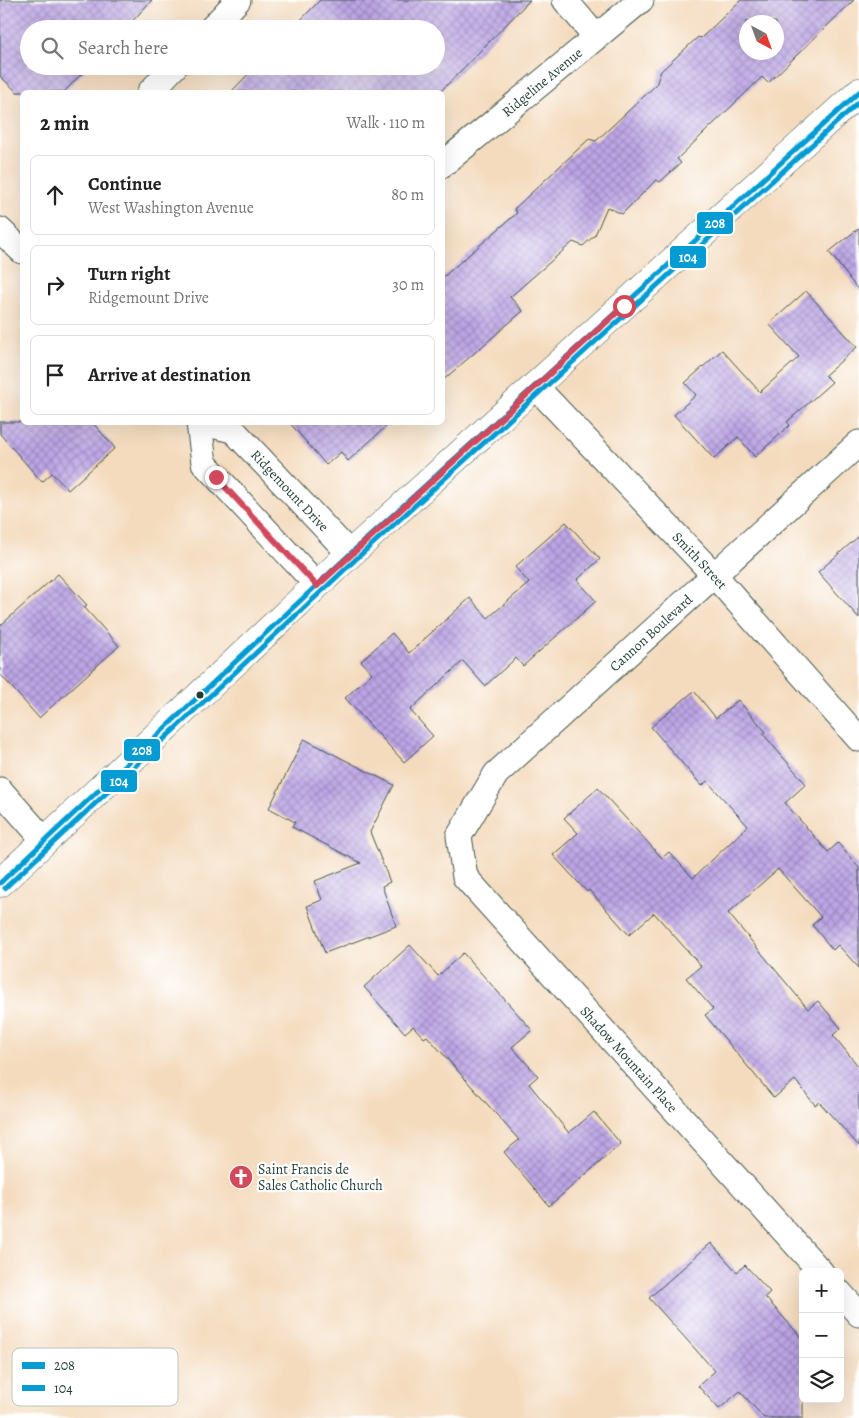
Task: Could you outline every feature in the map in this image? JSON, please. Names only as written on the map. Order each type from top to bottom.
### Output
[{"type":"main road","points":[[0,882],[350,554],[859,92]]},
{"type":"street","points":[[219,20],[238,0]]},
{"type":"street","points":[[565,0],[596,37]]},
{"type":"street","name":"Ridgeline Avenue","points":[[445,163],[641,0]]},
{"type":"street","points":[[152,90],[166,75]]},
{"type":"street","name":"Smith Street","points":[[535,386],[715,576],[859,739]]},
{"type":"street","name":"Ridgemount Drive","points":[[199,425],[204,463],[317,586]]},
{"type":"street","name":"Ridgemount Drive","points":[[209,425],[233,430],[350,554]]},
{"type":"street","name":"Cannon Boulevard","points":[[459,836],[496,774],[859,443]]},
{"type":"street","points":[[0,790],[45,841]]},
{"type":"street","name":"Shadow Mountain Place","points":[[459,836],[465,877],[817,1268]]},
{"type":"street","points":[[844,1297],[859,1314]]},
{"type":"building","points":[[0,0],[152,0],[133,20],[20,20],[20,75],[80,75],[66,90],[20,90],[20,92],[17,92],[0,76]]},
{"type":"building","points":[[320,0],[530,0],[442,90],[233,90],[247,75],[445,75],[445,20],[301,20]]},
{"type":"building","points":[[741,0],[854,0],[768,83],[762,77],[677,159],[681,163],[660,182],[656,180],[622,214],[607,207],[595,235],[583,246],[573,242],[510,297],[523,311],[445,378],[445,275],[517,213],[514,209],[589,139],[596,141],[656,85],[661,71],[698,37],[701,38]]},
{"type":"building","points":[[859,228],[859,291],[829,252]]},
{"type":"building","points":[[806,291],[857,347],[825,375],[832,382],[787,422],[790,425],[755,457],[738,437],[714,459],[674,415],[696,395],[685,383],[722,350],[760,392],[799,357],[769,324]]},
{"type":"building","points":[[0,422],[20,422],[20,425],[95,425],[115,448],[68,490],[52,473],[42,482],[0,434]]},
{"type":"building","points":[[292,425],[388,425],[348,461],[341,452],[326,465]]},
{"type":"building","points":[[566,522],[600,559],[577,580],[596,601],[523,666],[516,658],[485,686],[463,661],[410,710],[433,736],[404,762],[345,698],[372,673],[361,661],[392,633],[409,653],[470,598],[488,618],[529,583],[515,567]]},
{"type":"building","points":[[859,536],[859,618],[818,572]]},
{"type":"building","points":[[58,574],[87,605],[84,607],[119,646],[39,718],[0,674],[0,626]]},
{"type":"building","points":[[694,691],[716,718],[738,700],[766,732],[763,734],[806,784],[785,803],[828,852],[838,843],[859,868],[859,968],[838,945],[833,950],[812,925],[821,917],[778,869],[728,913],[808,1009],[818,1001],[841,1028],[833,1035],[859,1067],[859,1146],[819,1102],[815,1105],[795,1080],[774,1098],[705,1015],[713,1009],[686,978],[701,966],[654,913],[629,935],[589,890],[587,892],[553,855],[578,833],[564,818],[598,788],[662,858],[669,852],[693,878],[748,826],[707,781],[702,786],[651,727]]},
{"type":"building","points":[[304,739],[394,785],[370,832],[390,882],[382,886],[396,926],[325,953],[307,906],[322,900],[315,881],[361,863],[292,827],[295,822],[269,808]]},
{"type":"building","points":[[410,945],[438,976],[463,953],[532,1030],[512,1047],[538,1076],[529,1084],[569,1133],[594,1112],[621,1144],[549,1206],[504,1152],[519,1140],[427,1036],[424,1038],[413,1026],[405,1033],[364,987]]},
{"type":"building","points":[[711,1243],[737,1272],[745,1265],[770,1292],[765,1297],[799,1335],[799,1403],[803,1403],[803,1418],[764,1418],[740,1391],[719,1409],[698,1386],[715,1371],[649,1298]]},
{"type":"transit line","name":"208","points":[[0,883],[350,554],[859,92]]},
{"type":"transit line","name":"104","points":[[5,888],[355,560],[859,102]]},
{"type":"place","name":"Saint Francis de Sales Catholic Church","points":[[241,1177]]},
{"type":"route","points":[[216,477],[317,586],[624,306]]}]
